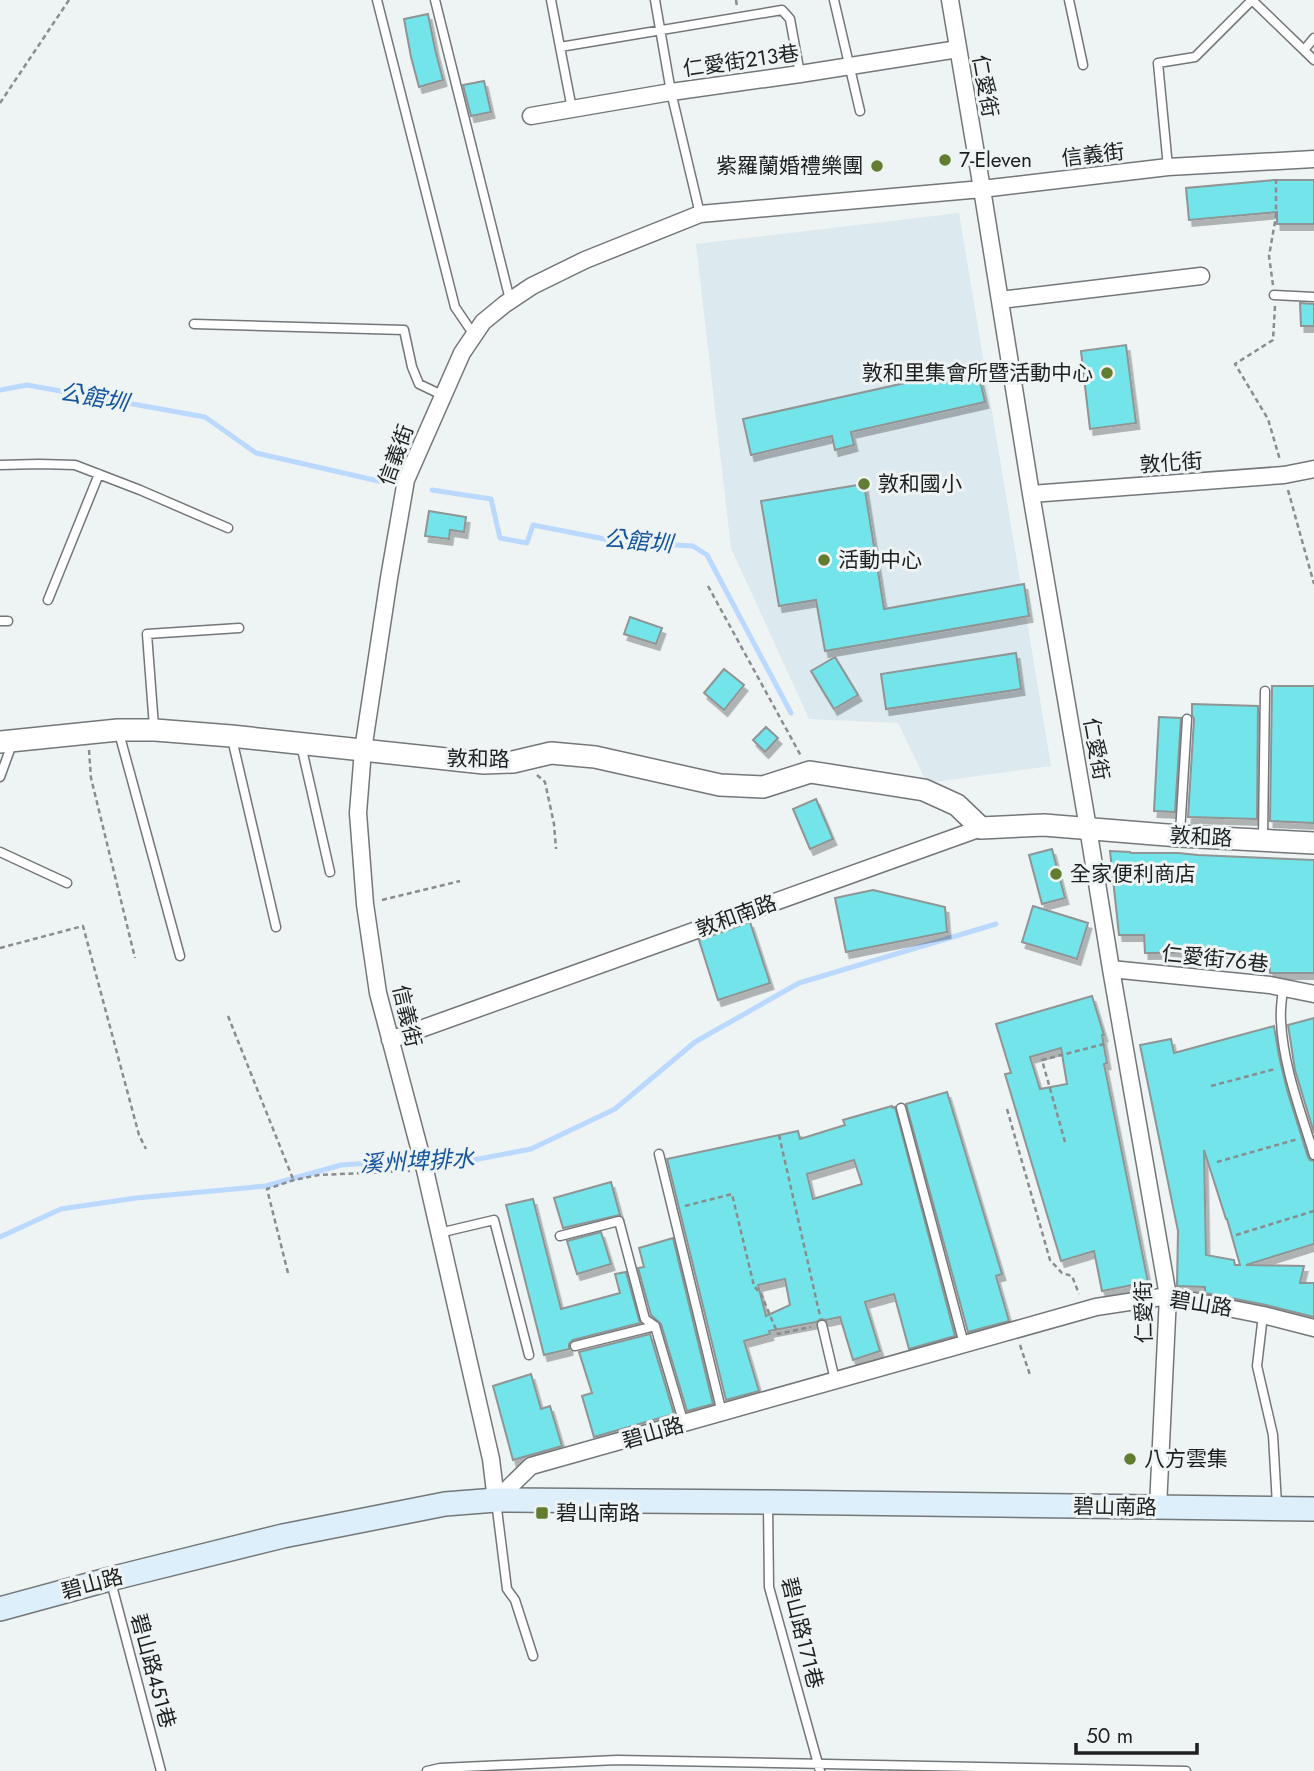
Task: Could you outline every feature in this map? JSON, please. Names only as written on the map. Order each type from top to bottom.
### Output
[{"type":"main road","name":"碧山南路","points":[[496,1500],[1314,1509]]},
{"type":"main road","name":"碧山路","points":[[0,1609],[296,1534],[445,1504],[496,1500]]},
{"type":"street","name":"仁愛街","points":[[950,0],[1168,1296],[1158,1507]]},
{"type":"street","name":"仁愛街213巷","points":[[531,116],[957,49]]},
{"type":"street","name":"信義街","points":[[496,1500],[491,1459],[425,1170],[378,993],[365,904],[358,813],[363,750],[406,480],[462,353],[482,322],[532,286],[585,260],[700,214],[982,190],[1168,167],[1314,159]]},
{"type":"street","points":[[1000,300],[1201,276]]},
{"type":"street","name":"敦化街","points":[[1031,494],[1284,475],[1314,469]]},
{"type":"street","name":"敦和路","points":[[6,741],[118,730],[155,730],[484,763],[513,762],[551,753],[595,757],[720,785],[763,787],[810,772],[924,790],[957,805],[981,828]]},
{"type":"street","name":"敦和南路","points":[[390,1040],[981,828],[1044,825],[1088,828]]},
{"type":"street","name":"敦和路","points":[[1088,828],[1314,844]]},
{"type":"street","name":"仁愛街76巷","points":[[1111,969],[1283,988],[1314,994]]},
{"type":"street","name":"碧山路","points":[[496,1500],[531,1466],[1085,1310],[1168,1296],[1314,1328]]},
{"type":"lane","points":[[377,0],[456,307],[474,335]]},
{"type":"lane","points":[[435,0],[510,300]]},
{"type":"lane","points":[[551,0],[572,109]]},
{"type":"lane","points":[[655,0],[671,92],[700,214]]},
{"type":"lane","points":[[834,0],[860,111]]},
{"type":"lane","points":[[1069,0],[1083,65]]},
{"type":"lane","points":[[1168,167],[1158,63],[1195,57],[1252,0],[1314,60]]},
{"type":"lane","points":[[560,47],[782,10],[790,19],[800,75]]},
{"type":"lane","points":[[1304,50],[1314,38]]},
{"type":"lane","points":[[1274,295],[1314,297]]},
{"type":"lane","points":[[194,324],[404,330],[411,366],[419,384],[442,395]]},
{"type":"lane","points":[[0,465],[75,465],[228,528]]},
{"type":"lane","points":[[48,600],[99,474]]},
{"type":"lane","points":[[155,730],[147,635],[239,628]]},
{"type":"lane","points":[[1262,841],[1265,691]]},
{"type":"lane","points":[[1179,836],[1186,719]]},
{"type":"lane","points":[[118,730],[180,957]]},
{"type":"lane","points":[[231,736],[276,927]]},
{"type":"lane","points":[[0,777],[6,741]]},
{"type":"lane","points":[[300,743],[330,872]]},
{"type":"lane","points":[[0,852],[67,883]]},
{"type":"lane","points":[[1283,988],[1283,1042],[1314,1155]]},
{"type":"lane","points":[[901,1108],[964,1344]]},
{"type":"lane","points":[[659,1154],[722,1413]]},
{"type":"lane","points":[[439,1233],[494,1220],[529,1355]]},
{"type":"lane","points":[[560,1237],[619,1221],[645,1319],[654,1326],[684,1424]]},
{"type":"lane","points":[[1264,1315],[1256,1366],[1273,1435],[1277,1509]]},
{"type":"lane","points":[[822,1325],[835,1380]]},
{"type":"lane","points":[[575,1346],[654,1326]]},
{"type":"lane","points":[[496,1500],[507,1589],[515,1600],[533,1656]]},
{"type":"lane","name":"碧山路171巷","points":[[768,1502],[769,1587],[819,1768]]},
{"type":"lane","name":"碧山路451巷","points":[[110,1579],[161,1771]]},
{"type":"lane","points":[[427,1771],[440,1768],[617,1760],[819,1768],[1186,1771]]},
{"type":"path","points":[[0,103],[69,0]]},
{"type":"path","points":[[1276,160],[1276,216],[1269,256],[1275,311],[1273,340],[1235,364],[1268,419],[1314,584]]},
{"type":"path","points":[[708,586],[810,772]]},
{"type":"path","points":[[88,733],[91,778],[135,958]]},
{"type":"path","points":[[513,762],[545,782],[556,849]]},
{"type":"path","points":[[365,904],[460,881]]},
{"type":"path","points":[[0,948],[83,926],[139,1135],[146,1149]]},
{"type":"path","points":[[228,1016],[293,1180]]},
{"type":"path","points":[[1065,1142],[1042,1060],[1123,1039]]},
{"type":"path","points":[[1211,1086],[1288,1066]]},
{"type":"path","points":[[1007,1109],[1050,1260],[1062,1273],[1072,1276],[1085,1310]]},
{"type":"path","points":[[671,1210],[732,1194],[754,1286],[761,1294],[778,1334],[822,1325],[779,1135]]},
{"type":"path","points":[[1217,1162],[1308,1136]]},
{"type":"path","points":[[288,1273],[267,1189],[319,1175],[425,1170]]},
{"type":"path","points":[[1236,1235],[1314,1211]]},
{"type":"path","points":[[1015,1330],[1030,1375]]},
{"type":"shaded area","name":"敦和國小","points":[[959,213],[1051,766],[927,783],[898,723],[809,719],[731,548],[696,244]]},
{"type":"building","points":[[428,14],[443,80],[419,87],[404,19]]},
{"type":"building","points":[[484,81],[491,112],[471,116],[463,85]]},
{"type":"building","points":[[1274,180],[1314,180],[1314,224],[1277,224],[1277,212],[1189,220],[1186,188]]},
{"type":"building","points":[[1300,303],[1314,304],[1314,326],[1301,326]]},
{"type":"building","name":"敦和里集會所暨活動中心","points":[[1126,345],[1136,423],[1090,429],[1081,351]]},
{"type":"building","points":[[977,367],[985,402],[851,432],[854,445],[835,450],[832,436],[751,455],[743,419]]},
{"type":"building","points":[[864,484],[884,609],[1024,584],[1029,616],[825,651],[816,600],[779,606],[761,501]]},
{"type":"building","points":[[429,511],[466,517],[464,532],[450,530],[449,539],[425,536]]},
{"type":"building","points":[[630,617],[662,628],[656,644],[624,634]]},
{"type":"building","points":[[1016,653],[1021,689],[886,709],[881,674]]},
{"type":"building","points":[[835,657],[858,695],[834,709],[811,671]]},
{"type":"building","points":[[724,669],[744,685],[724,710],[704,693]]},
{"type":"building","points":[[1272,686],[1314,686],[1314,823],[1270,821]]},
{"type":"building","points":[[1192,704],[1258,706],[1257,819],[1188,817],[1194,719]]},
{"type":"building","points":[[1159,717],[1181,718],[1175,812],[1154,811]]},
{"type":"building","points":[[766,727],[778,738],[765,752],[753,740]]},
{"type":"building","points":[[816,799],[833,839],[810,849],[793,809]]},
{"type":"building","points":[[1052,849],[1065,898],[1042,904],[1029,855]]},
{"type":"building","points":[[1110,851],[1314,860],[1314,973],[1270,973],[1269,958],[1243,959],[1242,952],[1145,953],[1144,935],[1119,935]]},
{"type":"building","points":[[873,890],[945,907],[947,932],[846,952],[835,898]]},
{"type":"building","points":[[1033,906],[1088,923],[1077,959],[1022,942]]},
{"type":"building","points":[[750,922],[770,983],[718,1000],[699,940]]},
{"type":"building","points":[[1092,996],[1104,1035],[1107,1063],[1104,1064],[1148,1282],[1102,1291],[1094,1251],[1061,1261],[1005,1074],[1011,1073],[996,1024]],"holes":[[[1061,1048],[1067,1084],[1040,1089],[1030,1057]]]},
{"type":"building","points":[[1314,1018],[1314,1133],[1295,1070],[1288,1025]]},
{"type":"building","points":[[1274,1026],[1287,1090],[1308,1157],[1314,1161],[1314,1244],[1246,1265],[1304,1266],[1300,1283],[1314,1283],[1314,1317],[1205,1293],[1205,1287],[1177,1286],[1178,1231],[1140,1045],[1171,1039],[1174,1053]],"holes":[[[1204,1150],[1240,1265],[1235,1265],[1234,1260],[1206,1255]]]},
{"type":"building","points":[[947,1092],[1002,1274],[996,1276],[1009,1321],[968,1332],[906,1104]]},
{"type":"building","points":[[895,1107],[955,1336],[909,1349],[894,1294],[865,1302],[880,1351],[853,1360],[840,1317],[769,1331],[770,1334],[744,1341],[759,1391],[726,1400],[667,1159],[798,1131],[800,1139],[845,1125],[843,1120]],"holes":[[[854,1160],[862,1184],[813,1199],[807,1174]],[[785,1279],[790,1305],[766,1316],[758,1285]]]},
{"type":"building","points":[[611,1182],[620,1215],[563,1228],[554,1198]]},
{"type":"building","points":[[533,1199],[561,1309],[620,1293],[615,1274],[626,1272],[640,1323],[573,1340],[569,1349],[544,1355],[506,1205]]},
{"type":"building","points":[[601,1232],[611,1264],[577,1274],[567,1241]]},
{"type":"building","points":[[673,1238],[713,1404],[687,1411],[661,1324],[651,1315],[638,1268],[644,1267],[639,1248]]},
{"type":"building","points":[[650,1334],[674,1414],[594,1437],[582,1396],[592,1393],[579,1352]]},
{"type":"building","points":[[531,1374],[541,1409],[550,1406],[562,1446],[513,1460],[493,1386]]},
{"type":"waterway","name":"公館圳","points":[[0,390],[27,385],[205,417],[256,453],[383,482]]},
{"type":"waterway","name":"公館圳","points":[[432,490],[491,499],[500,538],[527,543],[533,525],[620,542],[693,546],[707,555],[791,713]]},
{"type":"waterway","name":"溪州埤排水","points":[[0,1237],[61,1209],[136,1198],[266,1186],[341,1165],[387,1162],[452,1164],[531,1149],[615,1109],[695,1042],[799,983],[996,924]]},
{"type":"place","name":"7-Eleven","points":[[945,160]]},
{"type":"place","name":"紫羅蘭婚禮樂團","points":[[877,166]]},
{"type":"place","name":"敦和里集會所暨活動中心","points":[[1107,373]]},
{"type":"place","name":"敦和國小","points":[[864,484]]},
{"type":"place","name":"活動中心","points":[[824,560]]},
{"type":"place","name":"全家便利商店","points":[[1056,874]]},
{"type":"place","name":"八方雲集","points":[[1130,1459]]},
{"type":"place","name":"碧山南路","points":[[542,1513]]}]
